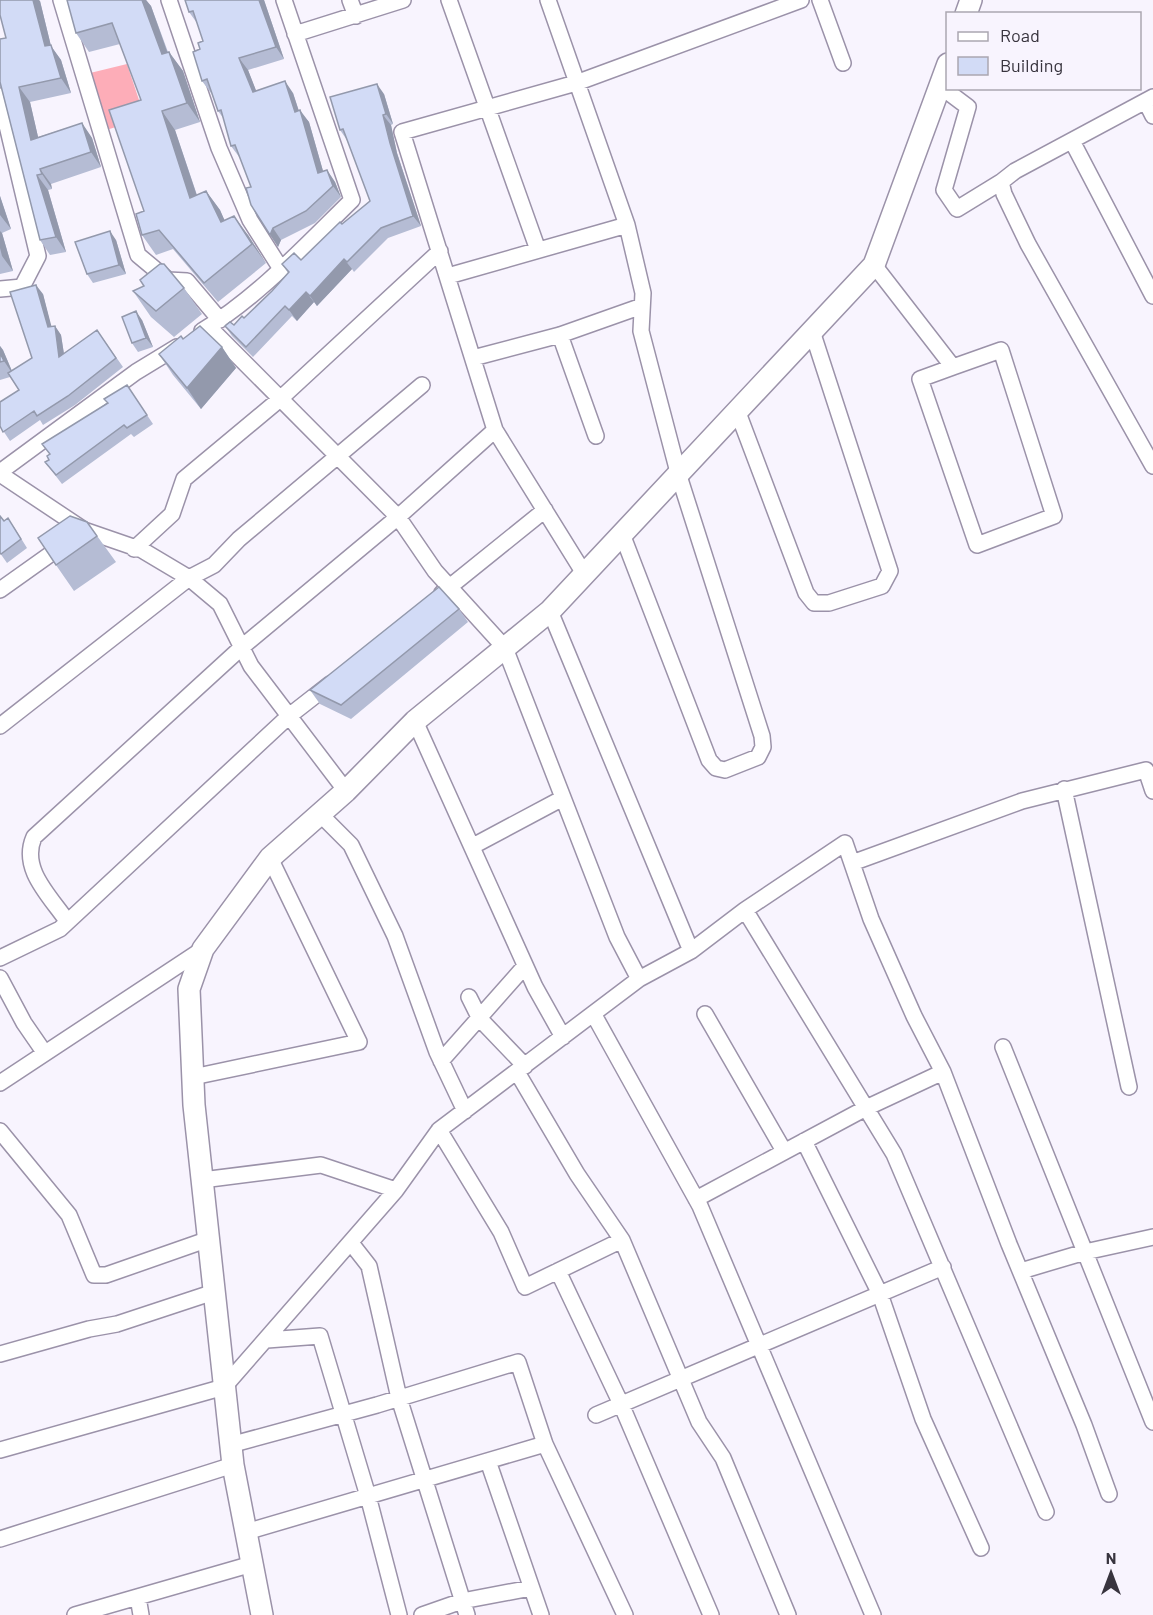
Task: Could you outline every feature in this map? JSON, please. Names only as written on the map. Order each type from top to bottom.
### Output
[{"type":"main road","points":[[262,1615],[232,1455],[202,1180],[193,1077],[189,989],[203,949],[270,858],[346,792],[415,721],[550,611],[679,476],[737,410],[874,265],[946,70]]},
{"type":"street","points":[[61,0],[138,255],[168,280],[188,281],[214,324],[280,399],[338,454],[398,517],[435,571],[505,648],[617,936],[639,980]]},
{"type":"street","points":[[169,0],[219,148],[250,219],[281,268]]},
{"type":"street","points":[[284,0],[352,200],[281,268],[214,324],[136,372],[0,473],[84,530],[142,550],[189,578],[220,604],[251,666],[346,792]]},
{"type":"street","points":[[350,0],[356,16]]},
{"type":"street","points":[[295,34],[403,0]]},
{"type":"street","points":[[449,0],[538,250]]},
{"type":"street","points":[[548,0],[627,225],[643,293],[640,331],[679,476],[762,736],[762,747],[758,757],[725,770],[716,768],[709,760],[622,534]]},
{"type":"street","points":[[585,574],[495,430],[402,132],[489,110],[576,83],[801,0]]},
{"type":"street","points":[[820,0],[843,63]]},
{"type":"street","points":[[940,86],[968,107],[944,190],[957,209],[1015,171],[1149,100],[1153,116]]},
{"type":"street","points":[[0,96],[38,256],[22,287],[0,289]]},
{"type":"street","points":[[1072,141],[1153,296]]},
{"type":"street","points":[[1001,182],[1004,194],[1028,244],[1153,466]]},
{"type":"street","points":[[448,276],[627,225]]},
{"type":"street","points":[[134,549],[172,514],[184,479],[280,399],[440,251]]},
{"type":"street","points":[[874,265],[953,368]]},
{"type":"street","points":[[473,358],[560,335],[642,306]]},
{"type":"street","points":[[737,410],[806,593],[814,603],[829,603],[882,586],[890,571],[812,331]]},
{"type":"street","points":[[560,335],[596,435]]},
{"type":"street","points":[[1001,350],[1054,516],[977,545],[920,379],[953,368],[1001,350]]},
{"type":"street","points":[[0,726],[189,578],[214,565],[239,538],[422,385]]},
{"type":"street","points":[[67,921],[31,868],[30,846],[34,837],[242,647],[398,517],[495,430]]},
{"type":"street","points":[[432,602],[545,510]]},
{"type":"street","points":[[0,590],[84,530]]},
{"type":"street","points":[[550,611],[691,951]]},
{"type":"street","points":[[0,958],[60,929],[289,716],[343,673]]},
{"type":"street","points":[[415,721],[525,966],[563,1037]]},
{"type":"street","points":[[852,863],[1022,801],[1064,789],[1146,770],[1153,791]]},
{"type":"street","points":[[1064,789],[1129,1087]]},
{"type":"street","points":[[473,846],[563,798]]},
{"type":"street","points":[[320,814],[351,845],[395,936],[441,1060],[465,1111]]},
{"type":"street","points":[[0,1450],[224,1387],[396,1190],[439,1130],[639,980],[691,951],[745,910],[845,843],[876,930],[914,1016],[943,1072],[1084,1425],[1109,1494]]},
{"type":"street","points":[[193,1077],[359,1042],[270,858]]},
{"type":"street","points":[[745,910],[894,1154],[1046,1512]]},
{"type":"street","points":[[0,1083],[203,949]]},
{"type":"street","points":[[441,1060],[525,966]]},
{"type":"street","points":[[0,978],[24,1023],[44,1052]]},
{"type":"street","points":[[469,997],[480,1018],[521,1069],[577,1174],[622,1240],[699,1422],[723,1458],[788,1615]]},
{"type":"street","points":[[705,1014],[784,1151]]},
{"type":"street","points":[[594,1015],[696,1199],[873,1615]]},
{"type":"street","points":[[1003,1047],[1153,1422]]},
{"type":"street","points":[[696,1199],[866,1108],[943,1072]]},
{"type":"street","points":[[439,1130],[501,1232],[525,1287],[622,1240]]},
{"type":"street","points":[[0,1131],[69,1215],[94,1275],[106,1275],[209,1239]]},
{"type":"street","points":[[804,1141],[880,1294],[923,1419],[981,1548]]},
{"type":"street","points":[[202,1180],[321,1165],[396,1190]]},
{"type":"street","points":[[1021,1272],[1085,1252],[1153,1237]]},
{"type":"street","points":[[351,1243],[369,1266],[399,1398],[464,1608]]},
{"type":"street","points":[[596,1415],[943,1267]]},
{"type":"street","points":[[558,1271],[621,1404],[711,1615]]},
{"type":"street","points":[[0,1354],[89,1329],[117,1324],[214,1292]]},
{"type":"street","points":[[267,1340],[320,1336],[368,1496],[399,1615]]},
{"type":"street","points":[[0,1539],[343,1414],[518,1362],[546,1444],[625,1615]]},
{"type":"street","points":[[246,1532],[546,1444]]},
{"type":"street","points":[[488,1461],[542,1615]]},
{"type":"street","points":[[75,1615],[252,1564]]},
{"type":"street","points":[[422,1615],[464,1608],[531,1588]]},
{"type":"street","points":[[138,1597],[141,1615]]},
{"type":"shaded area","points":[[127,64],[145,118],[103,131],[86,74]]},
{"type":"building","points":[[0,0],[33,0],[45,46],[51,45],[61,78],[19,87],[31,140],[82,123],[91,152],[40,169],[42,174],[37,175],[56,237],[40,240],[0,82],[0,39],[6,38],[0,15]]},
{"type":"building","points":[[67,0],[142,0],[162,54],[169,52],[187,103],[162,111],[190,198],[206,191],[221,222],[234,216],[252,244],[204,283],[159,230],[142,235],[136,214],[144,211],[109,110],[141,100],[112,23],[76,33]]},
{"type":"building","points":[[185,0],[259,0],[276,47],[239,58],[253,92],[285,81],[295,112],[300,110],[318,173],[327,170],[333,186],[306,211],[273,228],[270,235],[251,205],[246,188],[251,187],[235,145],[231,146],[221,110],[218,111],[207,79],[202,81],[193,52],[200,49],[198,43],[203,41],[193,11],[189,12]]},
{"type":"building","points":[[377,84],[386,114],[383,115],[390,143],[413,216],[381,228],[347,262],[344,259],[310,296],[306,292],[289,310],[285,306],[246,347],[225,326],[230,322],[234,325],[242,316],[244,318],[272,291],[289,272],[282,264],[294,253],[301,260],[340,222],[342,224],[370,201],[343,129],[340,130],[330,97]]},
{"type":"building","points":[[110,231],[119,265],[87,274],[75,242]]},
{"type":"building","points":[[160,264],[164,264],[184,288],[156,311],[133,291],[144,286],[140,280]]},
{"type":"building","points":[[36,285],[48,327],[55,326],[59,357],[97,330],[116,358],[68,396],[37,416],[34,411],[3,432],[0,426],[0,402],[19,390],[8,373],[32,358],[10,292]]},
{"type":"building","points":[[136,311],[146,338],[132,343],[122,317]]},
{"type":"building","points":[[200,326],[222,347],[187,388],[159,354],[181,336],[183,339]]},
{"type":"building","points":[[127,385],[147,415],[127,428],[124,425],[56,475],[45,462],[49,460],[47,456],[50,454],[42,444],[108,403],[104,399]]},
{"type":"building","points":[[0,516],[4,521],[8,518],[21,539],[1,554],[0,553]]},
{"type":"building","points":[[70,516],[87,522],[97,536],[56,565],[38,538]]},
{"type":"building","points":[[439,587],[459,609],[341,705],[310,690]]}]
